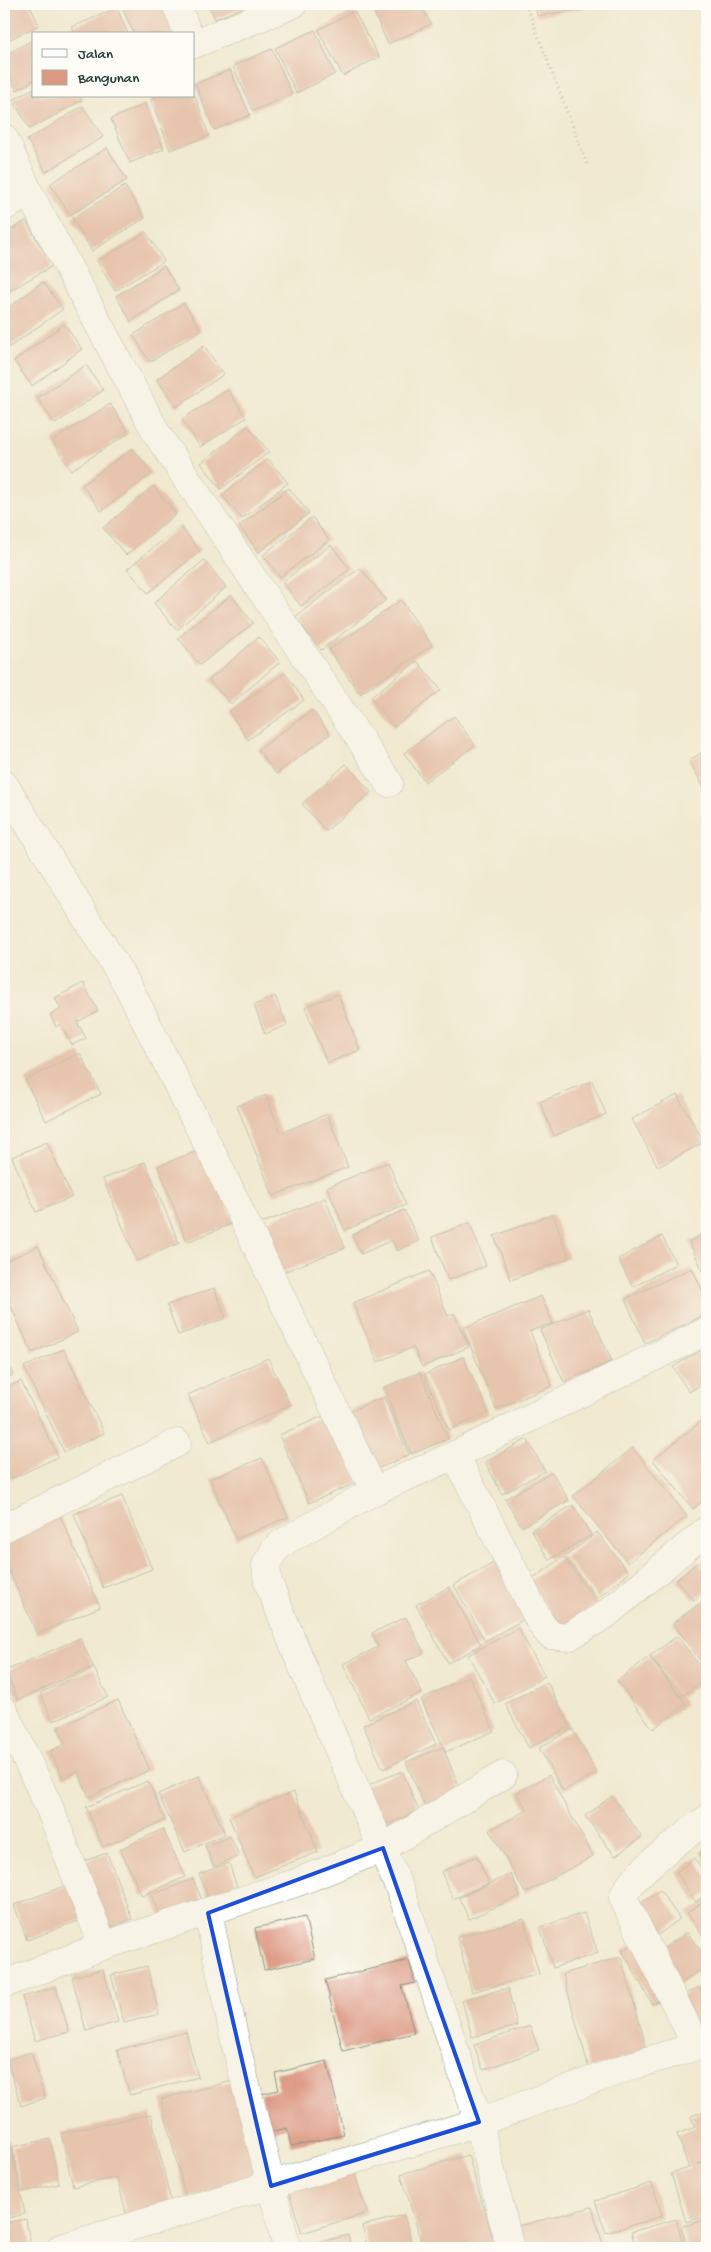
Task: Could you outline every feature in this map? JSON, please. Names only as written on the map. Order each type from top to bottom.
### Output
[{"type":"street","points":[[176,4],[187,32]]},
{"type":"street","points":[[195,44],[293,4]]},
{"type":"street","points":[[4,138],[29,193],[157,434],[389,783]]},
{"type":"street","points":[[4,207],[29,193]]},
{"type":"street","points":[[4,784],[129,988],[215,1159],[374,1491]]},
{"type":"street","points":[[510,2248],[479,2122],[402,1894],[306,1675],[266,1574],[269,1557],[282,1543],[374,1491],[455,1455],[707,1331]]},
{"type":"street","points":[[4,1528],[177,1443]]},
{"type":"street","points":[[455,1455],[541,1624],[550,1635],[568,1637],[605,1615],[707,1530]]},
{"type":"street","points":[[4,1711],[50,1809],[104,1946]]},
{"type":"street","points":[[4,1984],[104,1946],[298,1882],[383,1848],[503,1775]]},
{"type":"street","points":[[61,2248],[479,2122],[702,2044],[623,1898],[626,1888],[639,1874],[707,1819]]},
{"type":"street","points":[[208,1913],[237,2050],[286,2248]]},
{"type":"path","points":[[526,4],[587,164]]},
{"type":"highlighted area","points":[[383,1848],[479,2122],[271,2186],[208,1913]]},
{"type":"building","points":[[10,4],[29,4],[39,25],[4,42],[4,7]]},
{"type":"building","points":[[165,4],[174,32],[133,32],[121,5]]},
{"type":"building","points":[[208,4],[251,4],[215,19]]},
{"type":"building","points":[[370,4],[421,4],[431,24],[388,44]]},
{"type":"building","points":[[535,4],[586,4],[587,8],[537,16]]},
{"type":"building","points":[[117,8],[127,32],[74,32],[72,27]]},
{"type":"building","points":[[354,11],[379,57],[343,76],[318,30]]},
{"type":"building","points":[[315,30],[335,74],[296,93],[275,48]]},
{"type":"building","points":[[32,40],[32,81],[17,90],[4,68],[4,56]]},
{"type":"building","points":[[272,49],[292,94],[253,111],[233,66]]},
{"type":"building","points":[[230,70],[250,115],[214,130],[195,84]]},
{"type":"building","points":[[32,89],[32,98],[81,98],[82,100],[30,129],[13,100]]},
{"type":"building","points":[[195,96],[209,136],[170,150],[151,99],[195,98]]},
{"type":"building","points":[[145,104],[164,149],[130,163],[111,119]]},
{"type":"building","points":[[83,106],[103,137],[46,172],[27,140]]},
{"type":"building","points":[[107,148],[127,180],[70,215],[50,184]]},
{"type":"building","points":[[125,186],[145,218],[92,251],[72,218]]},
{"type":"building","points":[[26,221],[52,266],[4,294],[4,234]]},
{"type":"building","points":[[146,232],[164,261],[115,291],[97,261]]},
{"type":"building","points":[[164,266],[179,290],[131,321],[116,296]]},
{"type":"building","points":[[43,282],[63,309],[8,348],[4,342],[4,311]]},
{"type":"building","points":[[184,303],[201,330],[150,362],[133,335]]},
{"type":"building","points":[[64,324],[82,349],[32,386],[14,361]]},
{"type":"building","points":[[204,346],[224,374],[176,407],[157,379]]},
{"type":"building","points":[[86,365],[103,390],[55,424],[37,398]]},
{"type":"building","points":[[228,390],[246,418],[200,447],[182,419]]},
{"type":"building","points":[[110,404],[129,433],[71,470],[52,441]]},
{"type":"building","points":[[248,426],[269,452],[221,489],[201,463]]},
{"type":"building","points":[[133,448],[152,474],[101,511],[82,485]]},
{"type":"building","points":[[268,459],[288,483],[242,519],[222,495]]},
{"type":"building","points":[[153,486],[176,514],[126,555],[103,528]]},
{"type":"building","points":[[289,488],[309,513],[259,552],[239,526]]},
{"type":"building","points":[[312,517],[329,540],[280,577],[263,555]]},
{"type":"building","points":[[180,526],[200,551],[148,593],[127,569]]},
{"type":"building","points":[[331,545],[350,569],[301,606],[282,582]]},
{"type":"building","points":[[204,560],[226,587],[177,630],[154,603]]},
{"type":"building","points":[[360,568],[386,600],[321,650],[295,617]]},
{"type":"building","points":[[231,595],[253,623],[200,665],[178,638]]},
{"type":"building","points":[[401,600],[432,645],[360,694],[329,650]]},
{"type":"building","points":[[259,637],[280,662],[231,704],[209,680]]},
{"type":"building","points":[[417,661],[441,690],[394,727],[371,697]]},
{"type":"building","points":[[285,673],[304,700],[248,740],[229,712]]},
{"type":"building","points":[[312,710],[330,734],[276,774],[258,750]]},
{"type":"building","points":[[454,716],[475,745],[425,782],[404,753]]},
{"type":"building","points":[[707,750],[707,794],[689,760]]},
{"type":"building","points":[[346,764],[371,792],[326,831],[302,804]]},
{"type":"building","points":[[83,983],[98,1011],[77,1022],[86,1038],[72,1045],[60,1024],[56,1027],[50,1015],[61,1009],[55,998]]},
{"type":"building","points":[[338,994],[360,1050],[327,1063],[305,1007]]},
{"type":"building","points":[[275,996],[287,1025],[265,1034],[254,1005]]},
{"type":"building","points":[[80,1053],[101,1094],[46,1121],[25,1080]]},
{"type":"building","points":[[592,1081],[606,1114],[554,1136],[540,1102]]},
{"type":"building","points":[[266,1095],[281,1133],[327,1114],[348,1167],[273,1196],[237,1106]]},
{"type":"building","points":[[677,1095],[704,1142],[658,1167],[632,1119]]},
{"type":"building","points":[[47,1142],[72,1197],[36,1212],[12,1157]]},
{"type":"building","points":[[205,1148],[234,1223],[187,1242],[158,1166]]},
{"type":"building","points":[[145,1162],[179,1243],[137,1261],[103,1179]]},
{"type":"building","points":[[388,1162],[406,1205],[345,1230],[327,1187]]},
{"type":"building","points":[[325,1198],[345,1248],[280,1273],[260,1224]]},
{"type":"building","points":[[404,1210],[419,1241],[397,1251],[392,1240],[361,1254],[352,1235]]},
{"type":"building","points":[[553,1214],[569,1258],[511,1280],[494,1236]]},
{"type":"building","points":[[470,1223],[486,1266],[448,1280],[432,1237]]},
{"type":"building","points":[[707,1232],[707,1279],[689,1242]]},
{"type":"building","points":[[662,1236],[676,1264],[633,1287],[618,1259]]},
{"type":"building","points":[[38,1246],[78,1332],[32,1353],[4,1291],[4,1262]]},
{"type":"building","points":[[692,1268],[707,1300],[707,1314],[645,1343],[625,1299]]},
{"type":"building","points":[[429,1271],[448,1316],[454,1313],[469,1347],[422,1367],[413,1347],[378,1362],[353,1303]]},
{"type":"building","points":[[214,1288],[226,1318],[178,1335],[167,1305]]},
{"type":"building","points":[[541,1296],[553,1323],[530,1331],[552,1386],[496,1409],[463,1328]]},
{"type":"building","points":[[588,1309],[612,1361],[564,1382],[540,1330]]},
{"type":"building","points":[[707,1346],[707,1381],[689,1392],[673,1367]]},
{"type":"building","points":[[64,1349],[104,1433],[64,1452],[24,1367]]},
{"type":"building","points":[[4,1354],[13,1375],[4,1379]]},
{"type":"building","points":[[463,1357],[489,1413],[449,1430],[424,1375]]},
{"type":"building","points":[[268,1358],[290,1405],[210,1442],[188,1395]]},
{"type":"building","points":[[420,1372],[448,1439],[411,1454],[383,1388]]},
{"type":"building","points":[[21,1381],[58,1457],[11,1479],[4,1464],[4,1389]]},
{"type":"building","points":[[384,1397],[409,1455],[375,1470],[350,1411]]},
{"type":"building","points":[[328,1414],[358,1482],[309,1503],[279,1435]]},
{"type":"building","points":[[707,1416],[707,1497],[693,1509],[653,1460]]},
{"type":"building","points":[[527,1439],[545,1471],[502,1494],[485,1462]]},
{"type":"building","points":[[633,1448],[687,1516],[628,1563],[573,1496]]},
{"type":"building","points":[[262,1458],[288,1517],[236,1539],[210,1479]]},
{"type":"building","points":[[552,1472],[569,1500],[522,1527],[505,1499]]},
{"type":"building","points":[[122,1496],[152,1569],[103,1588],[74,1514]]},
{"type":"building","points":[[573,1505],[591,1535],[549,1560],[531,1530]]},
{"type":"building","points":[[58,1511],[100,1607],[37,1634],[4,1559],[4,1534]]},
{"type":"building","points":[[597,1532],[629,1573],[597,1598],[565,1557]]},
{"type":"building","points":[[563,1557],[597,1603],[563,1629],[529,1582]]},
{"type":"building","points":[[497,1561],[528,1617],[485,1641],[454,1585]]},
{"type":"building","points":[[698,1562],[707,1573],[707,1589],[694,1600],[676,1580]]},
{"type":"building","points":[[449,1587],[481,1645],[448,1663],[416,1605]]},
{"type":"building","points":[[705,1600],[707,1604],[707,1670],[673,1623]]},
{"type":"building","points":[[406,1617],[424,1653],[406,1661],[422,1693],[369,1718],[343,1664],[378,1647],[372,1633]]},
{"type":"building","points":[[518,1628],[545,1676],[495,1704],[468,1655]]},
{"type":"building","points":[[677,1636],[707,1675],[707,1678],[681,1697],[650,1656]]},
{"type":"building","points":[[80,1638],[93,1666],[18,1700],[5,1671]]},
{"type":"building","points":[[649,1657],[686,1704],[653,1729],[617,1681]]},
{"type":"building","points":[[94,1668],[108,1697],[53,1721],[40,1693]]},
{"type":"building","points":[[469,1676],[494,1731],[446,1752],[421,1699]]},
{"type":"building","points":[[547,1682],[570,1726],[529,1748],[505,1704]]},
{"type":"building","points":[[118,1700],[150,1770],[89,1797],[78,1771],[63,1778],[50,1751],[65,1744],[58,1727]]},
{"type":"building","points":[[416,1701],[436,1744],[383,1769],[363,1725]]},
{"type":"building","points":[[572,1729],[597,1773],[563,1791],[539,1748]]},
{"type":"building","points":[[443,1747],[461,1792],[425,1807],[406,1762]]},
{"type":"building","points":[[402,1771],[419,1811],[378,1828],[361,1788]]},
{"type":"building","points":[[549,1775],[593,1856],[525,1893],[490,1830],[527,1810],[517,1793]]},
{"type":"building","points":[[199,1776],[225,1834],[185,1852],[158,1794]]},
{"type":"building","points":[[148,1781],[165,1820],[103,1847],[86,1807]]},
{"type":"building","points":[[294,1792],[318,1852],[254,1877],[229,1817]]},
{"type":"building","points":[[612,1796],[642,1837],[615,1856],[585,1816]]},
{"type":"building","points":[[163,1829],[185,1877],[142,1896],[120,1849]]},
{"type":"building","points":[[230,1836],[239,1856],[214,1867],[205,1846]]},
{"type":"building","points":[[707,1848],[707,1862],[700,1852]]},
{"type":"building","points":[[107,1853],[132,1919],[106,1929],[81,1862]]},
{"type":"building","points":[[477,1856],[489,1883],[453,1899],[441,1872]]},
{"type":"building","points":[[695,1858],[707,1876],[707,1894],[696,1902],[676,1872]]},
{"type":"building","points":[[229,1863],[239,1893],[210,1903],[199,1874]]},
{"type":"building","points":[[511,1874],[520,1896],[469,1919],[459,1898]]},
{"type":"building","points":[[193,1879],[204,1905],[163,1922],[152,1895]]},
{"type":"building","points":[[72,1883],[86,1918],[27,1940],[14,1905]]},
{"type":"building","points":[[660,1890],[680,1919],[652,1939],[631,1910]]},
{"type":"building","points":[[707,1899],[707,1942],[687,1913]]},
{"type":"building","points":[[584,1913],[598,1953],[553,1968],[540,1927]]},
{"type":"building","points":[[305,1917],[315,1959],[264,1970],[255,1928]]},
{"type":"building","points":[[524,1919],[539,1974],[472,1992],[457,1937]]},
{"type":"building","points":[[687,1932],[707,1960],[707,1965],[679,1985],[657,1953]]},
{"type":"building","points":[[640,1941],[670,1995],[652,2004],[622,1950]]},
{"type":"building","points":[[621,1957],[648,2053],[589,2069],[563,1974]]},
{"type":"building","points":[[409,1960],[415,1983],[402,1986],[414,2033],[343,2051],[325,1980]]},
{"type":"building","points":[[147,1966],[159,2014],[124,2023],[111,1975]]},
{"type":"building","points":[[103,1969],[118,2022],[86,2031],[72,1977]]},
{"type":"building","points":[[56,1987],[69,2032],[35,2041],[22,1997]]},
{"type":"building","points":[[699,1987],[707,2002],[707,2031],[696,2037],[676,1999]]},
{"type":"building","points":[[508,1988],[517,2026],[472,2037],[462,2000]]},
{"type":"building","points":[[530,2026],[539,2050],[483,2070],[474,2045]]},
{"type":"building","points":[[186,2032],[198,2077],[130,2095],[117,2050]]},
{"type":"building","points":[[31,2052],[45,2098],[21,2106],[7,2060]]},
{"type":"building","points":[[327,2061],[344,2135],[291,2146],[287,2128],[270,2132],[261,2094],[279,2090],[275,2073]]},
{"type":"building","points":[[236,2080],[261,2180],[186,2199],[161,2099]]},
{"type":"building","points":[[707,2110],[707,2161],[698,2164],[707,2162],[707,2216],[686,2222],[671,2173],[689,2168],[677,2134],[695,2127],[691,2116]]},
{"type":"building","points":[[151,2114],[173,2212],[128,2221],[117,2177],[73,2187],[61,2133]]},
{"type":"building","points":[[50,2139],[59,2184],[22,2192],[12,2147]]},
{"type":"building","points":[[9,2140],[25,2214],[4,2219],[4,2141]]},
{"type":"building","points":[[468,2155],[494,2242],[474,2248],[423,2248],[401,2174]]},
{"type":"building","points":[[352,2166],[367,2213],[302,2233],[287,2187]]},
{"type":"building","points":[[652,2183],[662,2216],[606,2233],[595,2201]]},
{"type":"building","points":[[592,2207],[604,2248],[524,2248],[518,2226]]},
{"type":"building","points":[[404,2215],[413,2248],[368,2248],[362,2226]]},
{"type":"building","points":[[26,2219],[31,2248],[4,2248],[4,2223]]},
{"type":"building","points":[[676,2219],[684,2248],[636,2248],[631,2232]]},
{"type":"building","points":[[707,2219],[707,2248],[687,2248],[681,2227]]},
{"type":"building","points":[[348,2235],[351,2248],[296,2248]]}]
